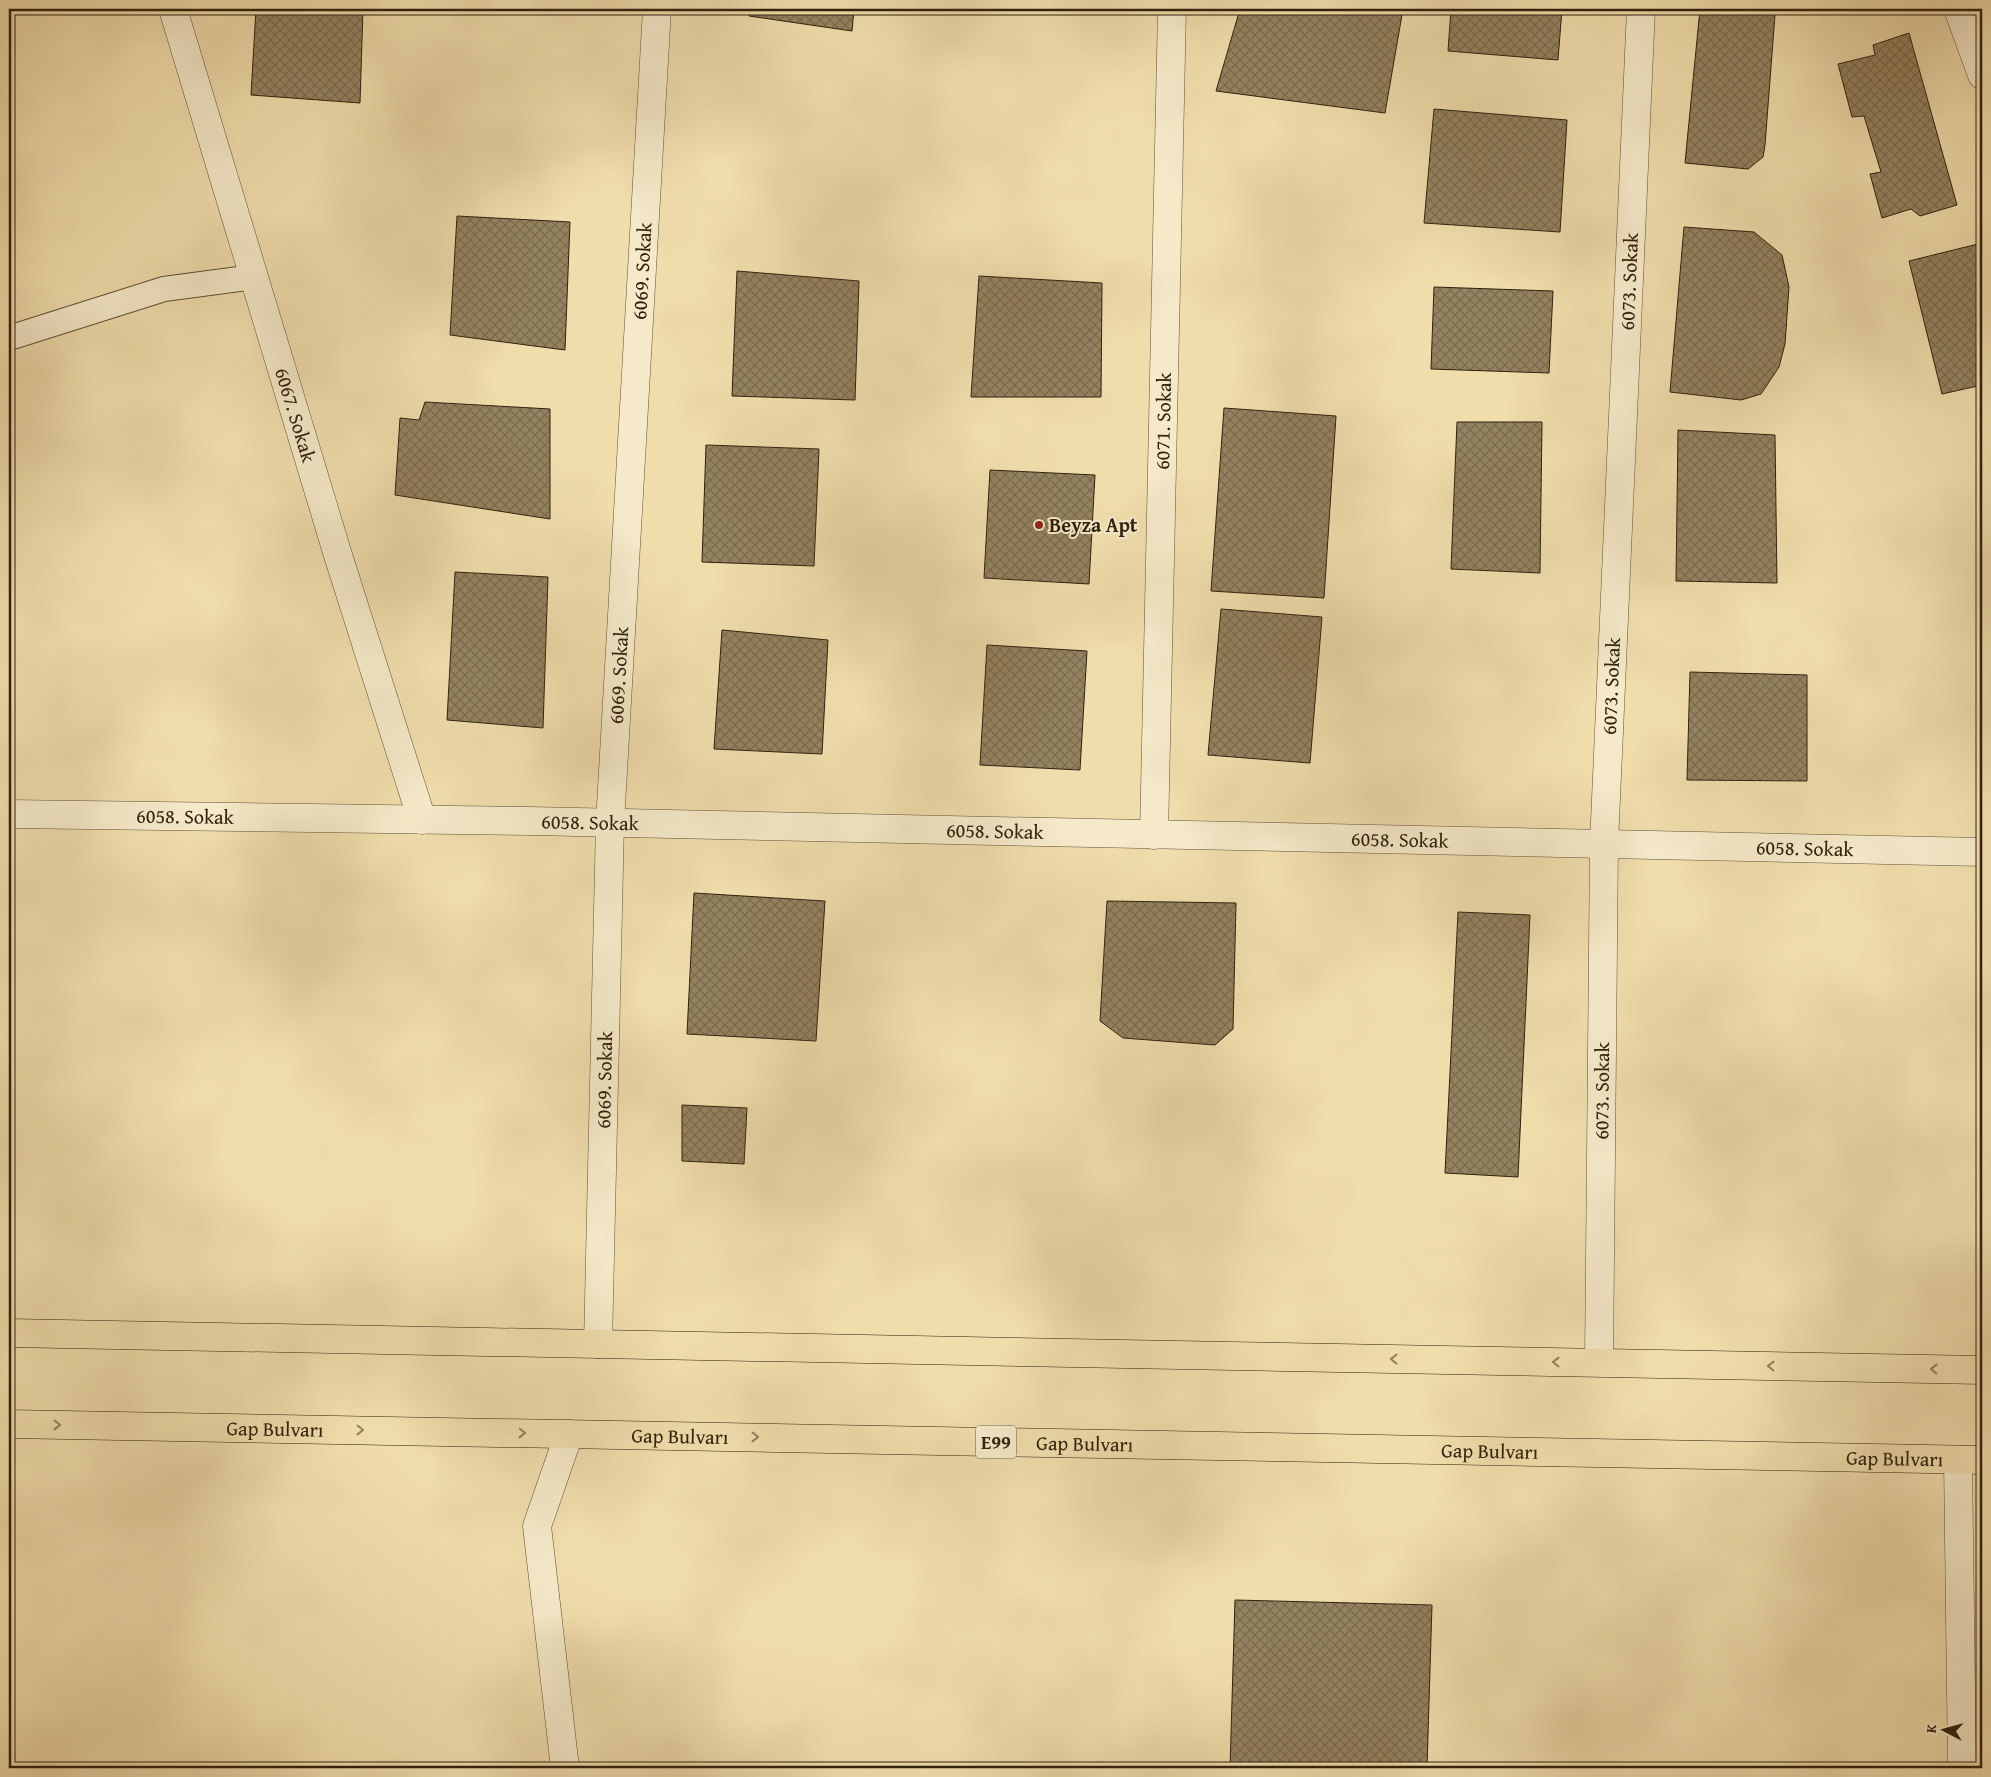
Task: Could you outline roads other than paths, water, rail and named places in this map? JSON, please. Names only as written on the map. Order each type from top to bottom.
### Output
[{"type":"highway","points":[[9,1333],[1982,1370]]},
{"type":"highway","name":"Gap Bulvarı","points":[[9,1424],[1970,1460]]},
{"type":"street","name":"6067. Sokak","points":[[173,9],[337,552],[422,820]]},
{"type":"street","name":"6069. Sokak","points":[[598,1344],[610,823],[657,9]]},
{"type":"street","name":"6071. Sokak","points":[[1154,835],[1172,9]]},
{"type":"street","name":"6073. Sokak","points":[[1599,1362],[1604,844],[1641,9]]},
{"type":"street","points":[[1958,9],[1982,75]]},
{"type":"street","name":"6058. Sokak","points":[[9,814],[610,823],[1982,852]]},
{"type":"street","points":[[565,1768],[537,1526],[569,1434]]},
{"type":"street","points":[[1962,1768],[1970,1460]]},
{"type":"lane","points":[[9,338],[164,289],[254,277]]},
{"type":"place","name":"Beyza Apt","points":[[1039,525]]}]
